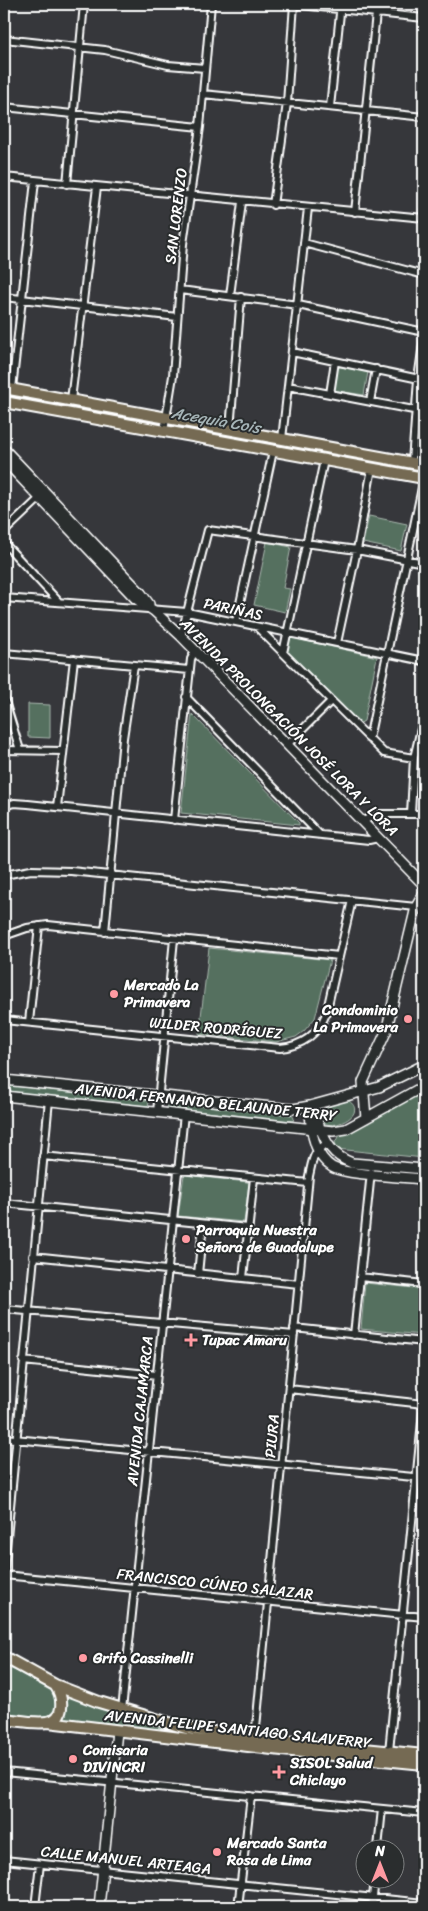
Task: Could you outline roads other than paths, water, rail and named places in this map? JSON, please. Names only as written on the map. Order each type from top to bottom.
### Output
[{"type":"main road","points":[[8,388],[424,464]]},
{"type":"main road","points":[[4,402],[424,478]]},
{"type":"main road","name":"AVENIDA PROLONGACIÓN JOSÉ LORA Y LORA","points":[[4,449],[42,496],[135,598],[154,611],[181,636],[424,885]]},
{"type":"main road","name":"AVENIDA PROLONGACIÓN JOSÉ LORA Y LORA","points":[[4,460],[42,496]]},
{"type":"main road","points":[[366,1118],[363,1082],[386,1032],[416,907],[424,892]]},
{"type":"main road","name":"AVENIDA FERNANDO BELAUNDE TERRY","points":[[4,1080],[293,1109],[363,1092],[387,1084],[424,1065]]},
{"type":"main road","name":"AVENIDA FERNANDO BELAUNDE TERRY","points":[[4,1096],[322,1130],[346,1129],[424,1086]]},
{"type":"main road","points":[[310,1106],[312,1128],[318,1149],[331,1167],[340,1170],[424,1169]]},
{"type":"main road","points":[[310,1106],[331,1150],[343,1159],[371,1169],[424,1179]]},
{"type":"main road","name":"AVENIDA FELIPE SANTIAGO SALAVERRY","points":[[4,1657],[56,1685],[122,1710],[186,1728],[255,1738],[424,1755]]},
{"type":"main road","points":[[48,1722],[56,1718],[61,1710],[63,1701],[61,1692],[56,1685]]},
{"type":"main road","name":"AVENIDA FELIPE SANTIAGO SALAVERRY","points":[[4,1718],[424,1764]]},
{"type":"main road","points":[[100,1907],[117,1731]]},
{"type":"street","points":[[68,184],[84,4]]},
{"type":"street","name":"SAN LORENZO","points":[[164,431],[173,376],[183,244],[200,127],[211,4]]},
{"type":"street","points":[[290,4],[341,6],[376,13],[424,18]]},
{"type":"street","points":[[273,205],[287,103],[294,4]]},
{"type":"street","points":[[355,212],[364,111],[377,4]]},
{"type":"street","points":[[330,108],[341,6]]},
{"type":"street","points":[[4,39],[116,52],[168,66],[205,68]]},
{"type":"street","points":[[202,94],[424,117]]},
{"type":"street","points":[[4,107],[200,127]]},
{"type":"street","points":[[4,177],[242,202],[424,218],[424,210]]},
{"type":"street","points":[[8,388],[22,299],[35,181]]},
{"type":"street","points":[[71,400],[97,187]]},
{"type":"street","points":[[230,296],[242,202]]},
{"type":"street","points":[[282,439],[308,208]]},
{"type":"street","points":[[304,243],[424,275]]},
{"type":"street","points":[[180,290],[298,305],[424,332]]},
{"type":"street","points":[[4,297],[177,317]]},
{"type":"street","points":[[230,429],[241,297]]},
{"type":"street","points":[[412,462],[424,337]]},
{"type":"street","points":[[292,352],[421,379]]},
{"type":"street","points":[[330,394],[335,361]]},
{"type":"street","points":[[370,402],[376,369]]},
{"type":"street","points":[[288,386],[424,412]]},
{"type":"street","points":[[236,622],[274,451]]},
{"type":"street","points":[[283,653],[324,460]]},
{"type":"street","points":[[337,643],[358,550],[372,468]]},
{"type":"street","points":[[369,739],[424,478]]},
{"type":"street","points":[[4,532],[42,496]]},
{"type":"street","points":[[181,636],[208,530],[307,542],[424,563]]},
{"type":"street","points":[[4,543],[59,602]]},
{"type":"street","name":"PARIÑAS","points":[[4,598],[154,611],[187,612],[424,661]]},
{"type":"street","points":[[256,626],[384,753],[414,758]]},
{"type":"street","points":[[174,820],[190,659],[195,651]]},
{"type":"street","points":[[4,652],[189,670]]},
{"type":"street","points":[[57,807],[74,659]]},
{"type":"street","points":[[105,932],[123,738],[134,665]]},
{"type":"street","points":[[186,697],[319,834]]},
{"type":"street","points":[[4,698],[20,750]]},
{"type":"street","points":[[288,744],[331,702]]},
{"type":"street","points":[[411,814],[414,758],[424,716]]},
{"type":"street","points":[[4,750],[63,751]]},
{"type":"street","points":[[4,806],[14,804],[57,807],[370,840],[378,838]]},
{"type":"street","points":[[363,821],[378,814],[424,814]]},
{"type":"street","points":[[4,875],[50,869],[416,907]]},
{"type":"street","name":"WILDER RODRÍGUEZ","points":[[4,1020],[280,1048],[299,1044],[309,1037],[322,1022],[326,1014],[352,900]]},
{"type":"street","points":[[29,1022],[39,926]]},
{"type":"street","points":[[4,936],[39,926],[339,956]]},
{"type":"street","points":[[157,1112],[174,940]]},
{"type":"street","points":[[4,1569],[48,1100]]},
{"type":"street","name":"AVENIDA CAJAMARCA","points":[[122,1710],[184,1114]]},
{"type":"street","points":[[318,1149],[328,1143]]},
{"type":"street","name":"PIURA","points":[[255,1738],[308,1183],[313,1155],[318,1149]]},
{"type":"street","points":[[43,1156],[308,1183]]},
{"type":"street","points":[[354,1335],[371,1169]]},
{"type":"street","points":[[243,1278],[254,1178]]},
{"type":"street","points":[[4,1203],[248,1228]]},
{"type":"street","points":[[198,1274],[202,1224]]},
{"type":"street","points":[[33,1256],[299,1284]]},
{"type":"street","points":[[360,1277],[424,1284]]},
{"type":"street","points":[[4,1309],[162,1323],[354,1335],[424,1342]]},
{"type":"street","points":[[23,1360],[156,1375]]},
{"type":"street","points":[[289,1389],[424,1403],[390,1751]]},
{"type":"street","points":[[4,1438],[424,1478]]},
{"type":"street","name":"FRANCISCO CÚNEO SALAZAR","points":[[4,1575],[424,1617]]},
{"type":"street","points":[[4,1772],[424,1813]]},
{"type":"street","points":[[238,1907],[251,1796]]},
{"type":"street","points":[[379,1838],[382,1809]]},
{"type":"street","name":"CALLE MANUEL ARTEAGA","points":[[4,1860],[424,1903]]},
{"type":"street","points":[[35,1907],[40,1864]]},
{"type":"street","points":[[372,1907],[374,1888]]},
{"type":"waterway","name":"Acequia Cois","points":[[4,395],[424,472]]},
{"type":"place","name":"Mercado La Primavera","points":[[114,994]]},
{"type":"place","name":"Condominio La Primavera","points":[[408,1019]]},
{"type":"place","name":"Parroquia Nuestra Señora de Guadalupe","points":[[186,1239]]},
{"type":"place","name":"Tupac Amaru","points":[[191,1340]]},
{"type":"place","name":"Grifo Cassinelli","points":[[83,1658]]},
{"type":"place","name":"Comisaria DIVINCRI","points":[[73,1759]]},
{"type":"place","name":"SISOL Salud Chiclayo","points":[[279,1772]]},
{"type":"place","name":"Mercado Santa Rosa de Lima","points":[[217,1852]]}]
